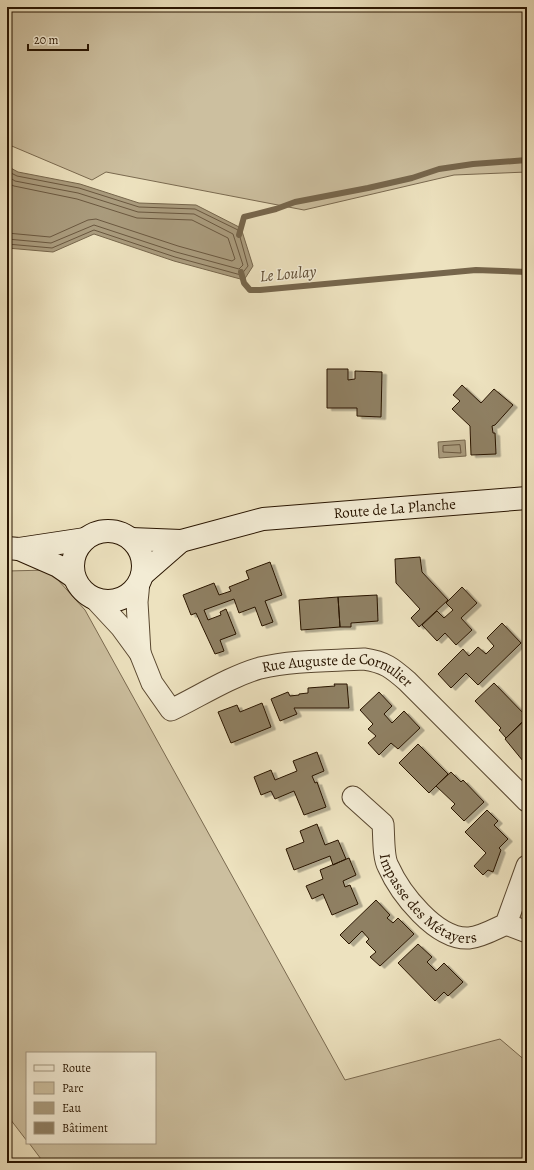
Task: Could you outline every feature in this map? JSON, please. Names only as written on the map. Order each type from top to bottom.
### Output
[{"type":"street","name":"Route de La Planche","points":[[181,541],[262,519],[527,498]]},
{"type":"street","points":[[74,577],[72,568],[74,556],[79,545],[85,539],[96,533],[108,530],[116,531],[131,539],[136,545],[142,559],[141,578]]},
{"type":"street","points":[[13,548],[85,539]]},
{"type":"street","points":[[131,539],[181,541]]},
{"type":"street","points":[[13,548],[58,566],[74,577],[85,593],[94,598],[109,600],[125,597],[141,578],[181,541]]},
{"type":"street","name":"Rue Auguste de Cornulier","points":[[140,653],[137,602],[141,578]]},
{"type":"street","name":"Rue Auguste de Cornulier","points":[[94,598],[121,627],[140,653],[152,683],[171,710],[235,678],[260,669],[279,665],[364,659],[376,661],[389,666],[407,682],[527,801]]},
{"type":"street","name":"Impasse des Métayers","points":[[353,797],[383,824],[387,865],[402,890],[417,909],[435,925],[456,936],[470,938],[506,924],[527,866]]},
{"type":"street","points":[[506,924],[527,932]]},
{"type":"green space","points":[[7,7],[527,7],[527,172],[454,175],[304,210],[106,172],[92,180],[7,144]]},
{"type":"green space","points":[[49,570],[85,610],[345,1080],[500,1039],[527,1062],[527,1163],[44,1163],[30,1144],[156,1144],[156,1052],[26,1052],[26,1140],[7,1115],[7,571]]},
{"type":"water","points":[[7,166],[18,172],[80,184],[139,203],[196,205],[241,228],[253,266],[244,280],[174,261],[94,234],[53,252],[7,248]]},
{"type":"water","points":[[465,440],[466,456],[439,458],[438,442]]},
{"type":"building","points":[[327,369],[348,369],[348,380],[355,379],[355,371],[382,372],[381,417],[357,416],[357,408],[327,408]]},
{"type":"building","points":[[462,385],[481,403],[494,389],[513,405],[495,425],[492,426],[493,433],[495,433],[496,454],[471,455],[470,426],[452,409],[460,401],[453,395]]},
{"type":"building","points":[[420,557],[422,572],[448,600],[419,627],[411,618],[420,609],[396,583],[395,559]]},
{"type":"building","points":[[270,562],[282,595],[265,601],[273,622],[262,626],[255,607],[239,613],[234,599],[204,610],[208,620],[221,615],[220,612],[226,609],[236,634],[220,640],[224,651],[215,654],[196,613],[191,615],[183,595],[214,583],[219,595],[231,591],[229,587],[249,579],[246,571]]},
{"type":"building","points":[[462,587],[477,603],[461,618],[472,630],[456,645],[445,633],[437,641],[422,625],[437,611],[444,618],[453,610],[446,603]]},
{"type":"building","points":[[377,595],[378,621],[351,623],[351,627],[340,627],[338,597]]},
{"type":"building","points":[[338,597],[340,627],[301,630],[299,600]]},
{"type":"building","points":[[502,623],[521,643],[478,685],[466,673],[451,688],[438,674],[463,649],[469,656],[478,647],[486,654],[494,646],[487,638]]},
{"type":"building","points":[[494,683],[527,717],[506,738],[499,730],[501,728],[475,701]]},
{"type":"building","points":[[334,684],[347,684],[349,708],[294,708],[297,714],[280,721],[271,699],[288,692],[290,696],[299,695],[308,693],[308,688],[335,686]]},
{"type":"building","points":[[379,692],[392,706],[384,714],[392,723],[404,711],[420,728],[398,749],[391,743],[379,755],[368,743],[376,736],[368,729],[373,724],[360,710]]},
{"type":"building","points":[[262,703],[271,727],[231,743],[218,712],[237,705],[240,712]]},
{"type":"building","points":[[525,720],[527,722],[527,758],[523,761],[505,739]]},
{"type":"building","points":[[418,744],[448,774],[429,793],[399,763]]},
{"type":"building","points":[[317,752],[324,771],[312,776],[315,783],[317,782],[326,807],[304,815],[294,791],[275,799],[271,791],[261,795],[254,777],[271,770],[275,780],[297,771],[293,761]]},
{"type":"building","points":[[451,772],[461,782],[463,780],[484,802],[464,821],[451,808],[455,804],[436,786]]},
{"type":"building","points":[[487,810],[498,821],[494,825],[508,839],[499,848],[501,850],[493,872],[488,870],[483,875],[474,866],[486,853],[465,832]]},
{"type":"building","points":[[317,824],[325,845],[338,840],[346,859],[333,865],[330,856],[294,870],[286,849],[304,842],[300,831]]},
{"type":"building","points":[[349,858],[356,875],[343,881],[345,887],[350,885],[358,904],[332,915],[323,894],[312,899],[306,886],[323,879],[320,870]]},
{"type":"building","points":[[376,900],[390,915],[387,918],[393,923],[398,918],[414,934],[380,966],[370,957],[376,952],[366,942],[369,939],[362,931],[349,944],[340,935]]},
{"type":"building","points":[[418,944],[432,957],[427,962],[436,971],[444,963],[463,982],[448,996],[444,992],[435,1001],[398,963]]},
{"type":"building","points":[[527,970],[527,984],[523,982]]},
{"type":"waterway","points":[[239,235],[244,217],[276,209],[295,202],[412,178],[439,169],[473,164],[527,160]]},
{"type":"waterway","name":"Le Loulay","points":[[241,272],[244,283],[250,290],[476,270],[527,272]]}]
